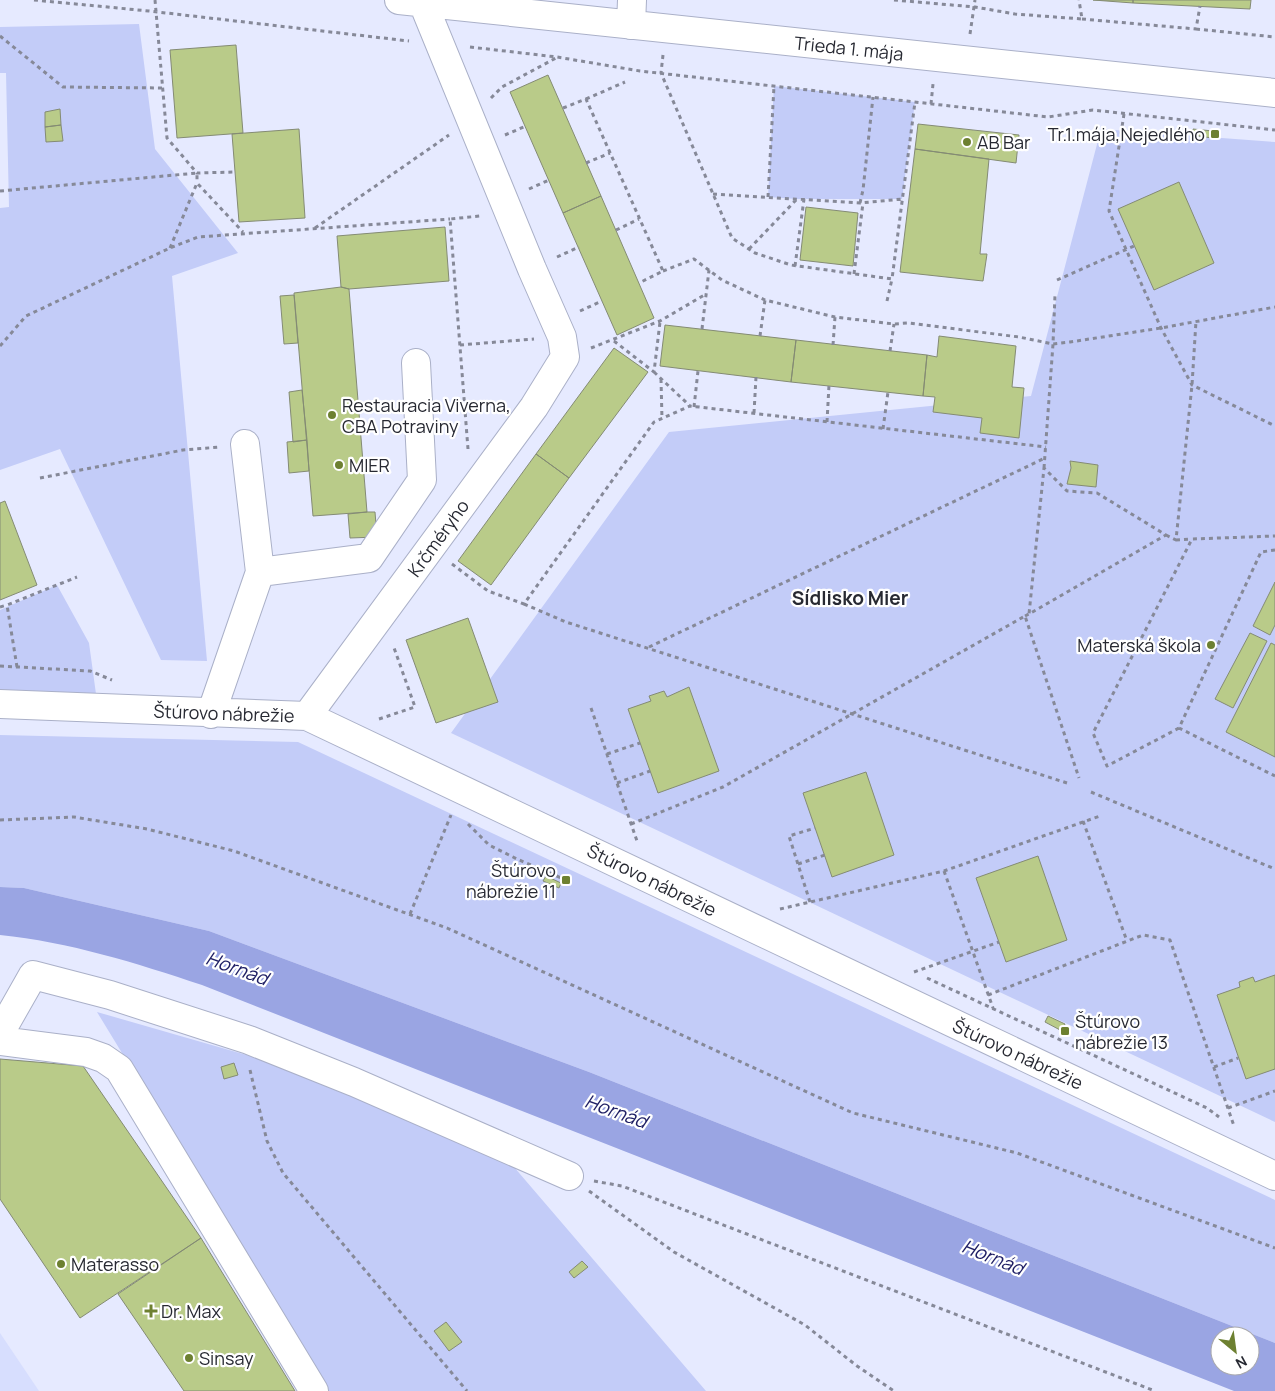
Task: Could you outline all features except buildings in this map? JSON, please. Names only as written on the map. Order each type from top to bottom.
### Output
[{"type":"street","name":"Trieda 1. mája","points":[[411,1],[632,12],[1275,93]]},
{"type":"street","name":"Trieda 1. mája","points":[[411,1],[440,44],[563,347]]},
{"type":"street","name":"Krčméryho","points":[[307,716],[534,407],[563,347]]},
{"type":"street","points":[[260,572],[369,558],[422,480],[416,363]]},
{"type":"street","points":[[211,714],[260,572],[244,444]]},
{"type":"street","name":"Štúrovo nábrežie","points":[[0,704],[211,714],[307,716],[458,801],[1275,1176]]},
{"type":"street","points":[[0,1033],[33,975],[110,995],[249,1040],[354,1082],[568,1176]]},
{"type":"street","points":[[0,1041],[86,1052],[103,1058],[118,1069],[314,1391]]},
{"type":"path","points":[[34,0],[557,57],[660,73],[1048,117],[1093,110],[1275,130]]},
{"type":"path","points":[[155,0],[167,138],[197,173],[197,183],[170,248]]},
{"type":"path","points":[[894,0],[975,7],[1015,14],[1082,18],[1275,37]]},
{"type":"path","points":[[1079,0],[1082,18]]},
{"type":"path","points":[[1196,29],[1200,6]]},
{"type":"path","points":[[0,36],[63,87],[163,88]]},
{"type":"path","points":[[314,228],[471,120],[502,87],[557,57]]},
{"type":"path","points":[[660,73],[732,238],[756,253],[795,266],[892,279]]},
{"type":"path","points":[[563,108],[625,82]]},
{"type":"path","points":[[768,197],[774,86]]},
{"type":"path","points":[[854,274],[873,97]]},
{"type":"path","points":[[586,99],[663,271]]},
{"type":"path","points":[[887,301],[892,279],[915,102]]},
{"type":"path","points":[[1124,114],[1109,211],[1161,328],[1192,385],[1275,426]]},
{"type":"path","points":[[586,163],[610,152]]},
{"type":"path","points":[[0,191],[197,173],[235,172]]},
{"type":"path","points":[[197,183],[243,232]]},
{"type":"path","points":[[713,194],[862,203],[902,199]]},
{"type":"path","points":[[749,249],[797,199]]},
{"type":"path","points":[[795,266],[804,199]]},
{"type":"path","points":[[0,346],[26,316],[170,248],[198,237],[243,232],[450,218]]},
{"type":"path","points":[[616,230],[640,219]]},
{"type":"path","points":[[1057,280],[1134,246]]},
{"type":"path","points":[[639,283],[663,271],[694,260],[722,280],[764,300],[835,317],[894,324],[908,323],[1019,337],[1054,344],[1161,328],[1275,307]]},
{"type":"path","points":[[702,329],[709,270]]},
{"type":"path","points":[[692,406],[654,372],[613,341],[660,321],[706,294]]},
{"type":"path","points":[[1055,295],[1054,344],[1046,458],[1027,615],[1079,778]]},
{"type":"path","points":[[760,336],[764,300]]},
{"type":"path","points":[[833,344],[835,317]]},
{"type":"path","points":[[654,372],[660,321]]},
{"type":"path","points":[[1176,540],[1192,385],[1196,321]]},
{"type":"path","points":[[890,351],[894,324]]},
{"type":"path","points":[[460,346],[563,347]]},
{"type":"path","points":[[692,406],[698,371]]},
{"type":"path","points":[[754,413],[756,377]]},
{"type":"path","points":[[661,378],[662,419]]},
{"type":"path","points":[[826,422],[829,385]]},
{"type":"path","points":[[884,429],[888,392]]},
{"type":"path","points":[[524,604],[654,422],[692,406],[1046,447]]},
{"type":"path","points":[[40,478],[184,450],[244,444]]},
{"type":"path","points":[[648,648],[1046,458]]},
{"type":"path","points":[[1044,468],[1068,491],[1097,493],[1176,540],[1275,536]]},
{"type":"path","points":[[631,824],[723,787],[1166,535]]},
{"type":"path","points":[[1192,539],[1093,733],[1107,766],[1179,728],[1261,552],[1275,550]]},
{"type":"path","points":[[448,561],[488,590],[566,622],[1067,783]]},
{"type":"path","points":[[0,607],[77,577]]},
{"type":"path","points":[[7,605],[16,667]]},
{"type":"path","points":[[376,719],[415,707],[392,644]]},
{"type":"path","points":[[592,708],[637,842]]},
{"type":"path","points":[[1179,728],[1275,776]]},
{"type":"path","points":[[607,754],[640,743]]},
{"type":"path","points":[[617,783],[650,771]]},
{"type":"path","points":[[1091,792],[1275,869]]},
{"type":"path","points":[[458,801],[489,845],[566,880]]},
{"type":"path","points":[[410,914],[458,801]]},
{"type":"path","points":[[780,908],[944,871],[1100,816]]},
{"type":"path","points":[[0,820],[74,817],[146,829],[234,851],[447,928],[853,1113],[1017,1153],[1275,1248]]},
{"type":"path","points":[[1083,822],[1127,941]]},
{"type":"path","points":[[810,902],[789,836],[815,828]]},
{"type":"path","points":[[798,864],[825,855]]},
{"type":"path","points":[[944,871],[993,1008]]},
{"type":"path","points":[[988,995],[1144,935],[1170,940],[1234,1127]]},
{"type":"path","points":[[914,972],[998,942]]},
{"type":"path","points":[[1214,1067],[1238,1058]]},
{"type":"path","points":[[249,1068],[267,1141],[284,1173],[467,1391]]},
{"type":"path","points":[[1228,1108],[1275,1092]]},
{"type":"path","points":[[568,1176],[674,1252],[805,1325],[857,1366],[894,1391]]},
{"type":"path","points":[[568,1176],[622,1186],[1155,1391]]},
{"type":"shaded area","points":[[139,24],[155,149],[238,253],[172,276],[207,661],[161,660],[60,449],[0,470],[0,208],[9,207],[6,73],[0,73],[0,27]]},
{"type":"shaded area","points":[[774,86],[915,102],[902,199],[797,199],[768,197]]},
{"type":"shaded area","points":[[1101,129],[1275,142],[1275,1122],[451,733],[669,432],[1031,396]]},
{"type":"shaded area","points":[[57,585],[89,643],[96,694],[0,693],[0,610]]},
{"type":"shaded area","points":[[0,735],[298,742],[1275,1200],[1275,1343],[1260,1337],[1260,1326],[1232,1326],[589,1072],[209,931],[24,888],[0,887]]},
{"type":"shaded area","points":[[97,1012],[264,1060],[419,1113],[514,1167],[706,1391],[328,1391]]},
{"type":"shaded area","points":[[0,1333],[39,1391],[0,1391]]},
{"type":"water","name":"Hornád","points":[[0,887],[24,888],[209,931],[589,1072],[1232,1326],[1210,1326],[1210,1376],[1260,1376],[1260,1337],[1275,1343],[1275,1391],[1234,1391],[202,985],[127,961],[77,948],[0,935]]},
{"type":"place","name":"Tr.1.mája,Nejedlého","points":[[1215,134]]},
{"type":"place","name":"AB Bar","points":[[967,142]]},
{"type":"place","name":"Restauracia Viverna, CBA Potraviny","points":[[332,415]]},
{"type":"place","name":"MIER","points":[[339,465]]},
{"type":"place","name":"Materská škola","points":[[1211,645]]},
{"type":"place","name":"Štúrovo nábrežie 11","points":[[566,880]]},
{"type":"place","name":"Štúrovo nábrežie 13","points":[[1065,1031]]},
{"type":"place","name":"Materasso","points":[[61,1264]]},
{"type":"place","name":"Dr. Max","points":[[151,1311]]},
{"type":"place","name":"Sinsay","points":[[189,1358]]},
{"type":"district","name":"Sídlisko Mier","points":[[850,598]]}]
